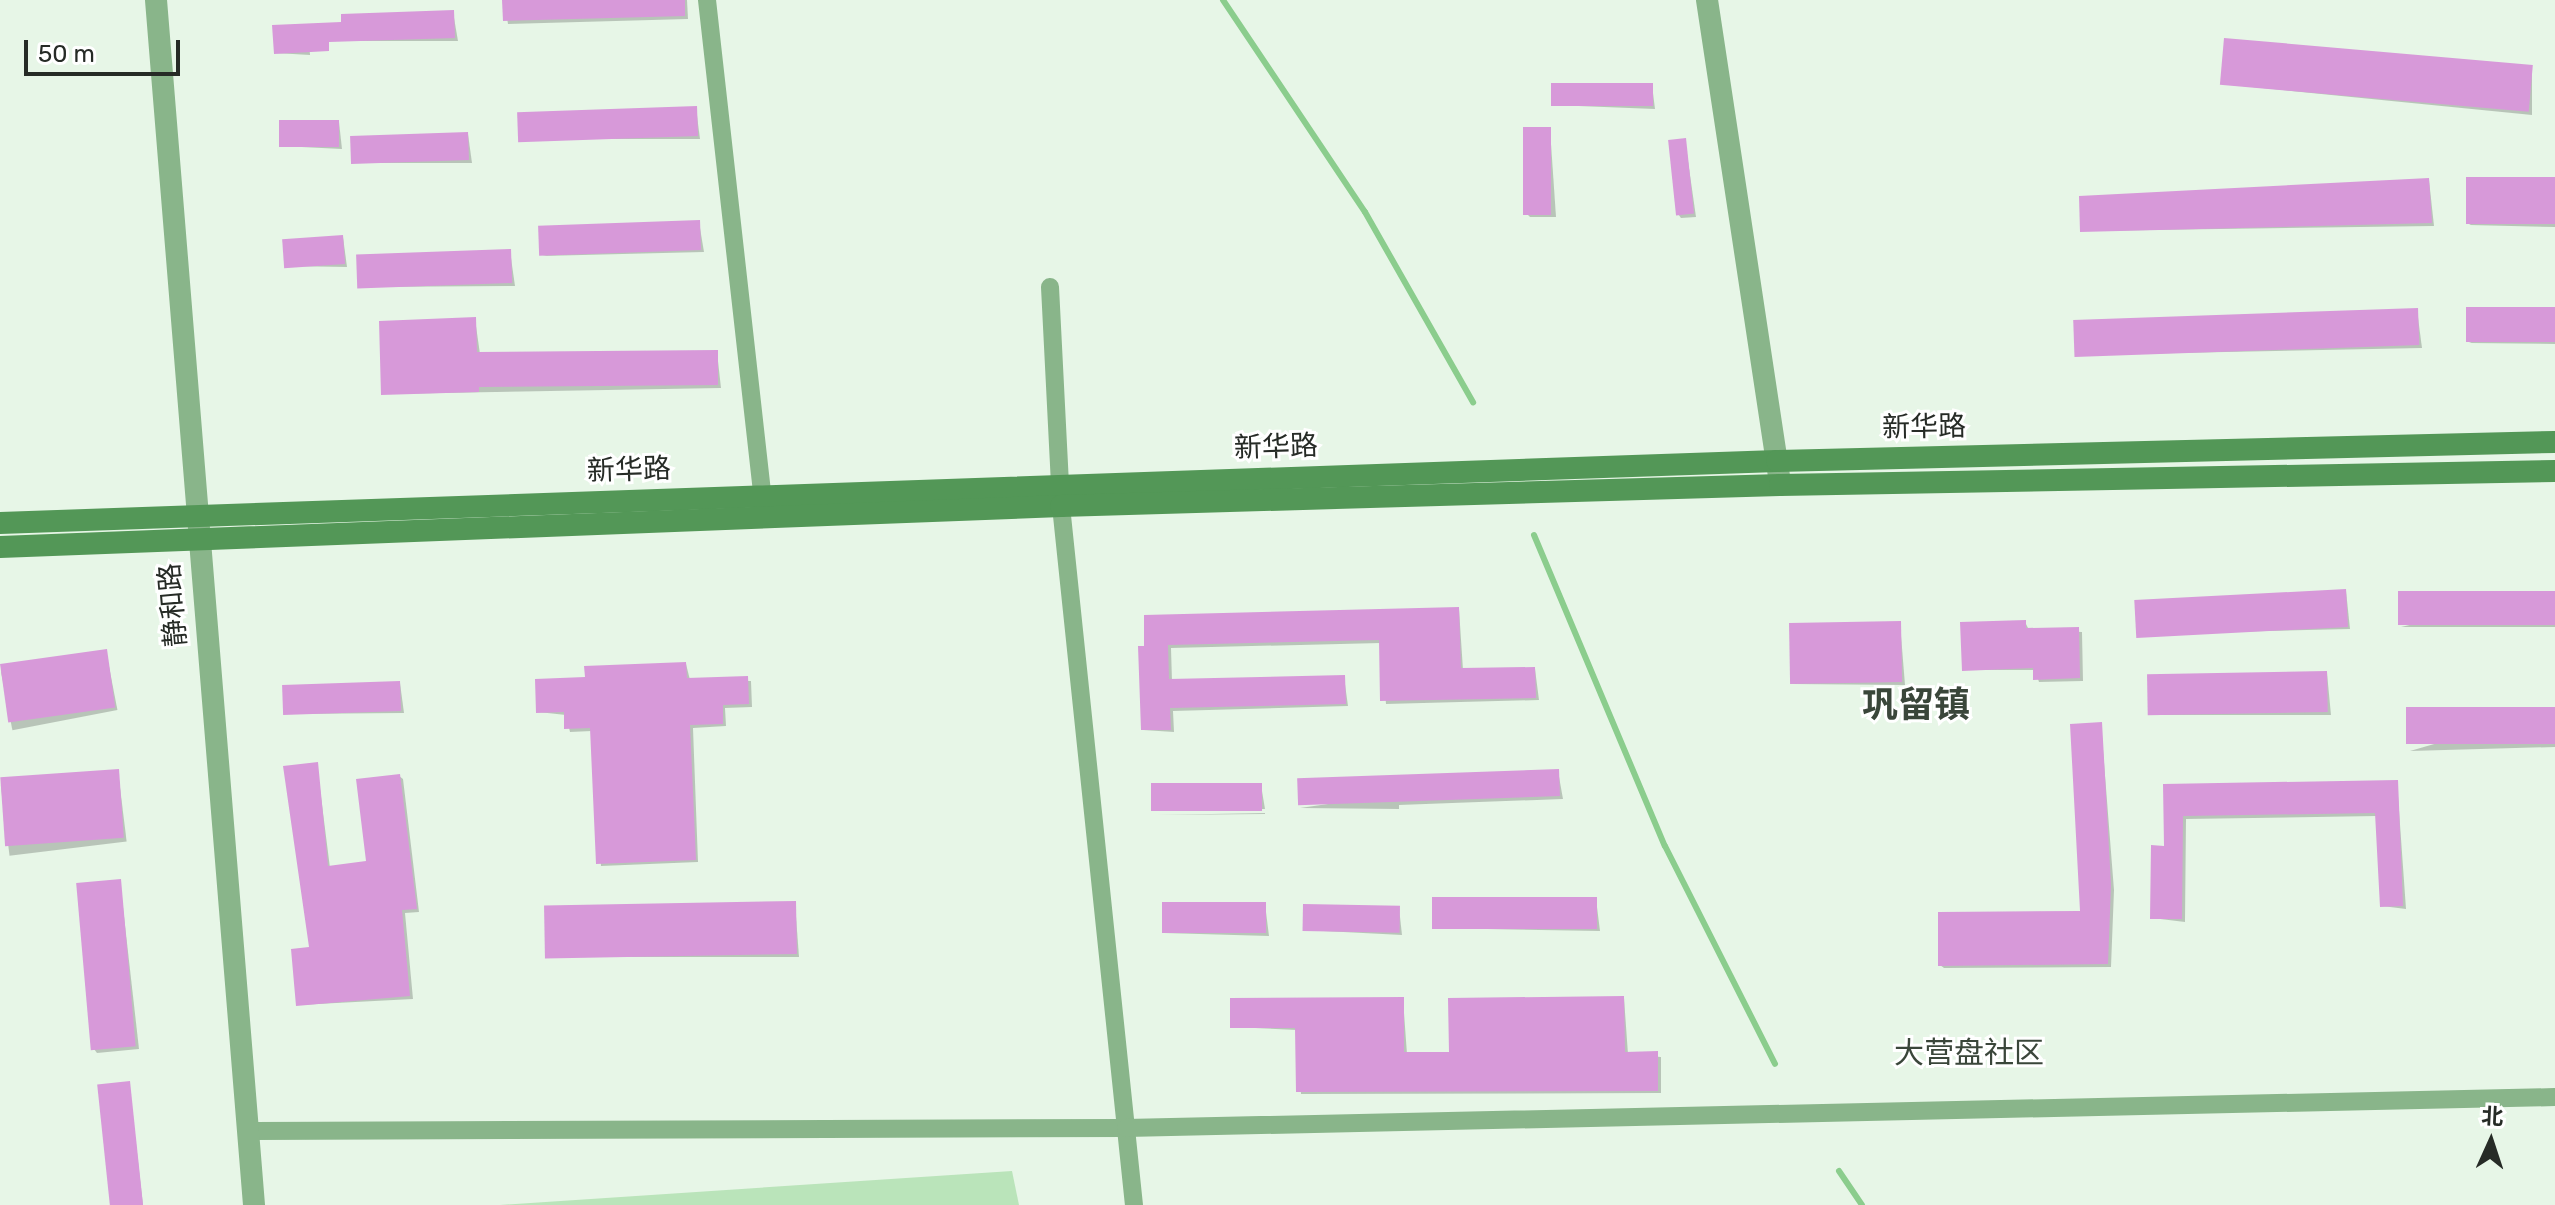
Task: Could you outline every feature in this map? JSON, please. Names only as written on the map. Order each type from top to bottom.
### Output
[{"type":"main road","name":"新华路","points":[[0,523],[763,505],[1061,495],[1777,461],[2555,442]]},
{"type":"main road","name":"新华路","points":[[1061,495],[2555,471]]},
{"type":"main road","name":"新华路","points":[[0,547],[198,541],[763,505]]},
{"type":"street","name":"静和路","points":[[156,0],[254,1205]]},
{"type":"street","points":[[707,0],[763,505]]},
{"type":"street","points":[[1707,0],[1780,485]]},
{"type":"street","points":[[1050,287],[1061,495],[1134,1205]]},
{"type":"street","points":[[248,1131],[1126,1128],[2555,1097]]},
{"type":"green space","points":[[1012,1171],[1019,1205],[500,1205]]},
{"type":"building","points":[[502,0],[685,0],[685,16],[503,21]]},
{"type":"building","points":[[454,10],[455,38],[329,42],[329,51],[274,54],[272,25],[341,22],[341,14]]},
{"type":"building","points":[[2224,38],[2533,65],[2529,112],[2220,85]]},
{"type":"building","points":[[1551,83],[1653,83],[1653,106],[1551,106]]},
{"type":"building","points":[[697,106],[698,136],[518,142],[517,112]]},
{"type":"building","points":[[279,120],[339,120],[339,147],[279,147]]},
{"type":"building","points":[[1523,127],[1551,127],[1551,215],[1523,215]]},
{"type":"building","points":[[468,132],[469,160],[351,164],[350,136]]},
{"type":"building","points":[[1686,138],[1694,214],[1676,215],[1668,140]]},
{"type":"building","points":[[2466,177],[2555,177],[2555,224],[2466,224]]},
{"type":"building","points":[[2429,178],[2432,223],[2080,232],[2079,196]]},
{"type":"building","points":[[700,220],[701,250],[539,256],[538,226]]},
{"type":"building","points":[[343,235],[345,264],[284,268],[282,239]]},
{"type":"building","points":[[511,249],[512,283],[357,288],[356,254]]},
{"type":"building","points":[[2466,307],[2555,307],[2555,342],[2466,342]]},
{"type":"building","points":[[2418,308],[2419,345],[2075,357],[2073,320]]},
{"type":"building","points":[[476,317],[477,352],[718,350],[718,385],[479,387],[479,392],[381,395],[379,321]]},
{"type":"building","points":[[2346,589],[2348,627],[2136,638],[2134,600]]},
{"type":"building","points":[[2398,591],[2555,591],[2555,625],[2398,625]]},
{"type":"building","points":[[1459,607],[1461,668],[1535,667],[1536,698],[1380,701],[1379,640],[1168,645],[1169,679],[1345,675],[1346,704],[1170,708],[1171,730],[1141,730],[1138,646],[1144,646],[1144,615]]},
{"type":"building","points":[[2026,620],[2026,628],[2079,627],[2080,678],[2033,680],[2033,668],[1962,671],[1960,622]]},
{"type":"building","points":[[1901,621],[1902,682],[1790,684],[1789,623]]},
{"type":"building","points":[[107,649],[115,707],[8,722],[0,664]]},
{"type":"building","points":[[686,662],[687,678],[748,676],[749,704],[723,705],[723,724],[690,725],[696,860],[596,864],[590,728],[564,729],[564,712],[536,713],[535,679],[585,677],[584,666]]},
{"type":"building","points":[[2327,671],[2328,712],[2148,715],[2147,674]]},
{"type":"building","points":[[400,681],[401,711],[283,715],[282,685]]},
{"type":"building","points":[[2406,707],[2555,707],[2555,744],[2406,744]]},
{"type":"building","points":[[2102,722],[2111,885],[2108,964],[1938,966],[1938,912],[2080,911],[2070,724]]},
{"type":"building","points":[[318,762],[328,866],[366,861],[356,779],[400,774],[417,909],[402,910],[410,996],[296,1006],[291,949],[309,947],[283,766]]},
{"type":"building","points":[[119,769],[124,838],[5,846],[0,777]]},
{"type":"building","points":[[1559,769],[1560,796],[1298,805],[1297,778]]},
{"type":"building","points":[[2398,780],[2403,906],[2380,907],[2375,813],[2183,816],[2182,919],[2150,919],[2151,845],[2164,846],[2163,784]]},
{"type":"building","points":[[1151,783],[1262,783],[1262,811],[1151,811]]},
{"type":"building","points":[[121,879],[136,1046],[91,1050],[76,883]]},
{"type":"building","points":[[1432,897],[1597,897],[1597,929],[1432,929]]},
{"type":"building","points":[[796,901],[797,954],[545,958],[544,905]]},
{"type":"building","points":[[1162,902],[1266,902],[1266,933],[1162,933]]},
{"type":"building","points":[[1303,904],[1400,906],[1400,933],[1303,931]]},
{"type":"building","points":[[1624,996],[1625,1052],[1658,1051],[1658,1091],[1296,1092],[1295,1028],[1230,1028],[1230,998],[1404,997],[1404,1052],[1449,1052],[1448,998]]},
{"type":"building","points":[[130,1081],[143,1205],[110,1205],[97,1084]]},
{"type":"waterway","points":[[1223,0],[1365,212],[1473,402]]},
{"type":"waterway","points":[[1534,535],[1665,846],[1775,1064]]},
{"type":"waterway","points":[[1839,1171],[1862,1205]]},
{"type":"district","name":"巩留镇","points":[[1916,705]]},
{"type":"district","name":"大营盘社区","points":[[1969,1053]]}]
